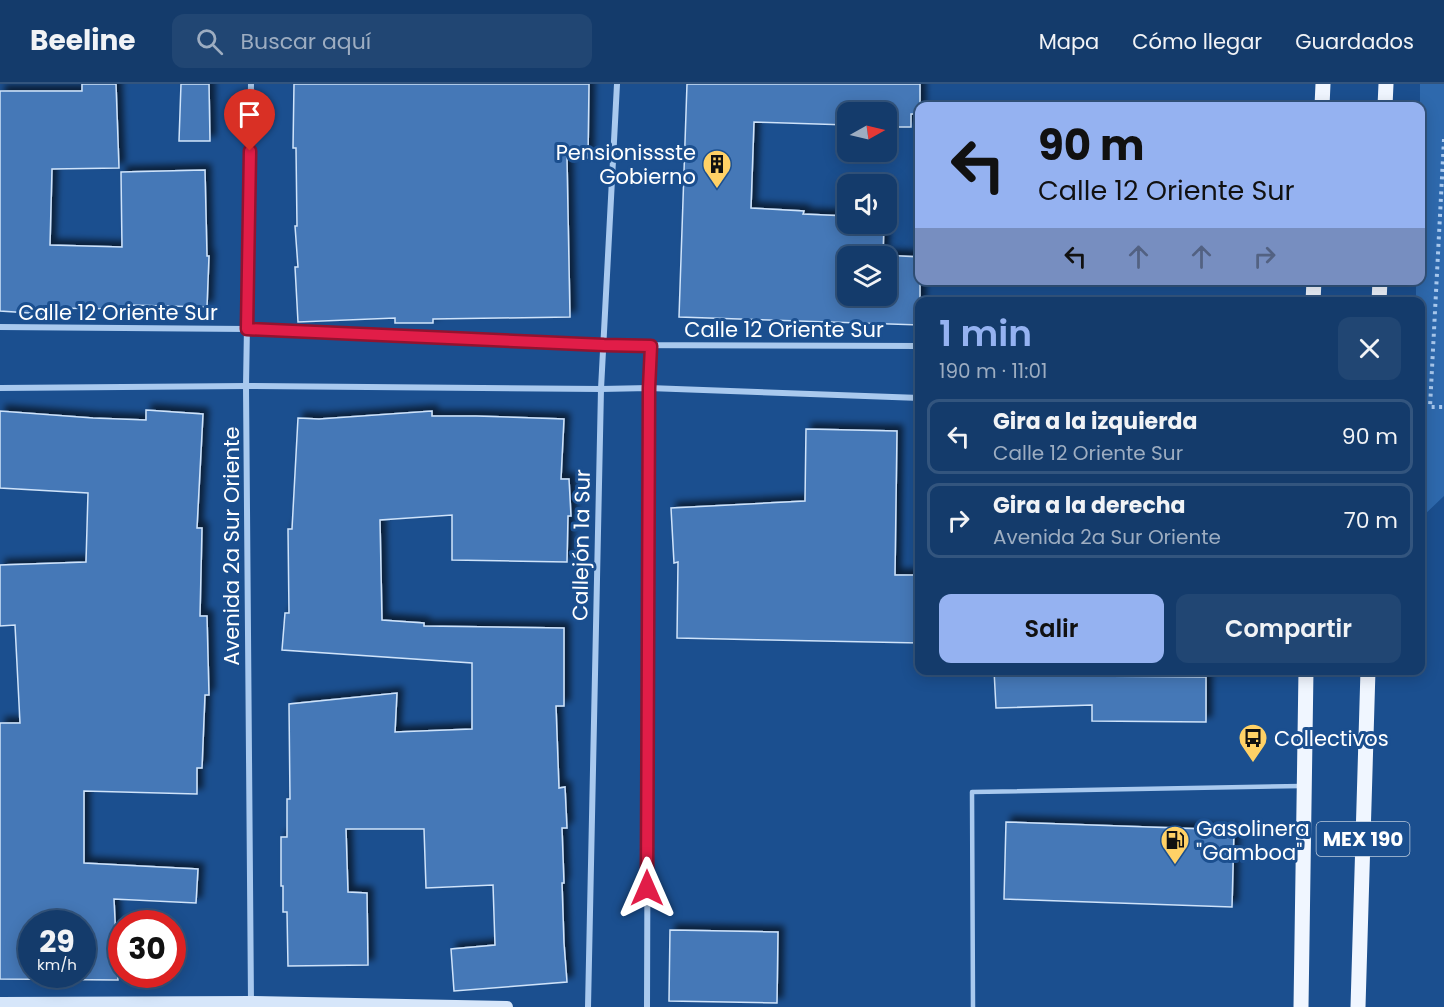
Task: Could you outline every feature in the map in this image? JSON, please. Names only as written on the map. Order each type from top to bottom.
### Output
[{"type":"main road","points":[[1322,102],[1323,84]]},
{"type":"main road","points":[[1385,102],[1386,84]]},
{"type":"main road","name":"MEX 190","points":[[1301,1007],[1306,675]]},
{"type":"main road","name":"MEX 190","points":[[1358,1007],[1368,675]]},
{"type":"street","name":"Avenida 2a Sur Oriente","points":[[251,84],[246,386],[251,1004]]},
{"type":"street","name":"Callejón 1a Sur","points":[[588,1007],[601,389],[617,84]]},
{"type":"street","name":"Calle 12 Oriente Sur","points":[[0,327],[247,329],[651,346],[915,346]]},
{"type":"street","points":[[647,1007],[651,346]]},
{"type":"street","points":[[0,388],[246,386],[649,388],[915,398]]},
{"type":"street","points":[[0,1003],[507,1007]]},
{"type":"lane","points":[[973,1007],[972,792],[1304,786]]},
{"type":"path","points":[[1444,139],[1442,221],[1430,407],[1444,407]]},
{"type":"shaded area","points":[[1420,84],[1444,84],[1444,496],[1425,514],[1425,297],[1416,297],[1416,285],[1425,285],[1425,102],[1420,102]]},
{"type":"building","points":[[82,84],[116,84],[119,168],[52,169],[50,245],[122,247],[121,172],[205,170],[207,256],[209,256],[207,307],[128,305],[127,309],[46,308],[45,314],[0,311],[0,91],[82,91]]},
{"type":"building","points":[[181,84],[209,84],[210,141],[179,141]]},
{"type":"building","points":[[294,84],[589,84],[588,158],[567,158],[570,317],[433,319],[433,323],[395,323],[395,318],[298,322],[295,267],[298,267],[295,226],[297,226],[296,148],[293,148]]},
{"type":"building","name":"Pensionissste Gobierno","points":[[687,84],[920,84],[920,102],[915,102],[915,114],[911,114],[911,127],[897,127],[897,102],[837,102],[837,125],[754,122],[751,208],[837,216],[837,234],[884,234],[883,246],[837,246],[837,306],[897,306],[897,256],[915,257],[915,285],[920,285],[920,297],[915,297],[915,325],[679,317]]},
{"type":"building","points":[[146,410],[203,414],[197,528],[202,528],[200,616],[207,616],[209,695],[205,695],[202,768],[197,768],[197,794],[84,791],[84,863],[198,869],[196,903],[114,899],[115,910],[108,910],[108,980],[96,980],[96,910],[18,910],[18,979],[0,979],[0,723],[20,723],[15,625],[0,626],[0,565],[86,562],[88,493],[0,488],[0,411],[146,420]]},
{"type":"building","points":[[432,411],[432,416],[564,419],[561,479],[569,479],[571,516],[568,516],[567,562],[452,560],[452,515],[380,520],[382,620],[424,623],[424,626],[564,628],[564,706],[556,706],[559,788],[565,787],[567,828],[562,828],[567,982],[454,991],[451,949],[495,945],[493,885],[426,888],[424,829],[346,829],[348,892],[367,893],[368,965],[288,966],[287,912],[283,912],[283,886],[281,886],[281,837],[287,837],[287,799],[290,799],[289,704],[397,693],[395,732],[472,729],[472,663],[282,650],[285,613],[289,613],[288,529],[292,529],[298,418],[319,419]]},
{"type":"building","points":[[806,429],[897,431],[895,575],[915,575],[915,643],[677,638],[678,562],[674,563],[671,508],[805,501]]},
{"type":"building","points":[[994,675],[1206,677],[1206,722],[1092,721],[1092,705],[996,708]]},
{"type":"building","points":[[1006,822],[1234,830],[1232,907],[1004,899]]},
{"type":"building","points":[[670,930],[778,932],[777,1003],[669,1001]]},
{"type":"place","name":"Pensionissste Gobierno","points":[[717,190]]},
{"type":"place","name":"Collectivos","points":[[1253,764]]},
{"type":"place","name":"Gasolinera \"Gamboa\"","points":[[1175,866]]},
{"type":"route","points":[[250,151],[247,329],[651,346],[647,888]]}]
